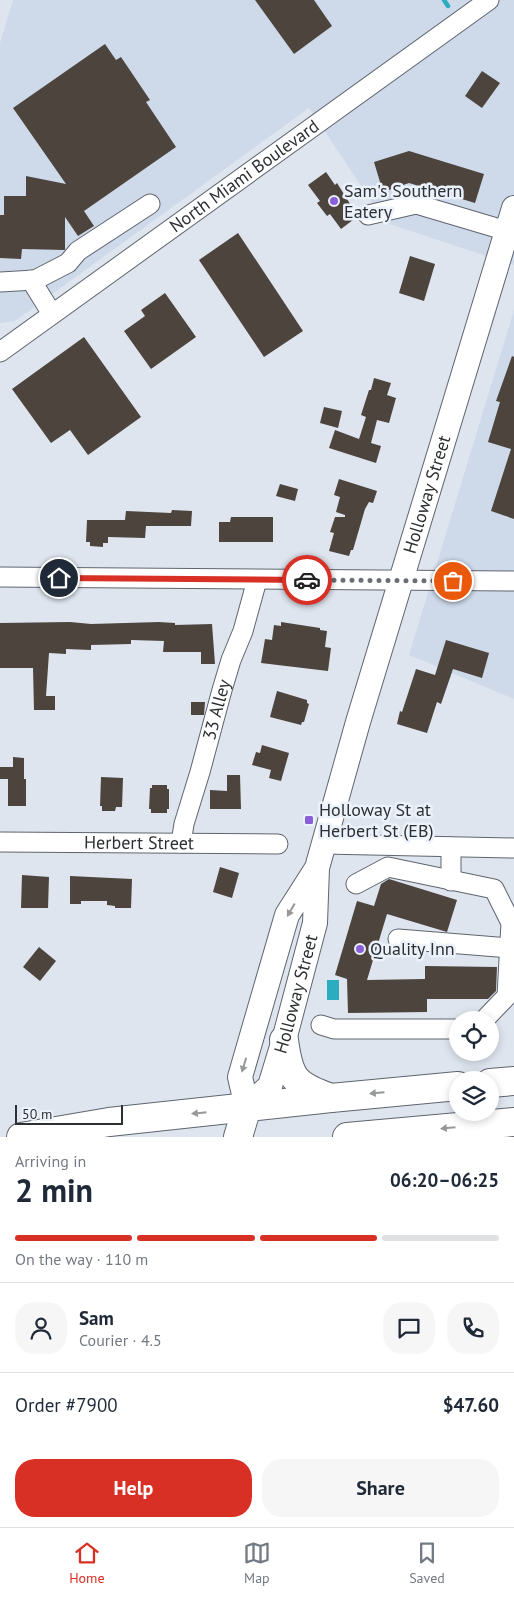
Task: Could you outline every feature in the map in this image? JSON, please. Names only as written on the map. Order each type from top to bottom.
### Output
[{"type":"highway","points":[[284,1040],[288,1062],[294,1077],[310,1090],[331,1098]]},
{"type":"highway","points":[[499,1082],[514,1081]]},
{"type":"highway","points":[[22,1137],[109,1122],[449,1087]]},
{"type":"highway","name":"Holloway Street","points":[[238,1137],[247,1107]]},
{"type":"highway","points":[[348,1137],[514,1122]]},
{"type":"main road","name":"Holloway Street","points":[[317,868],[288,915],[240,1077],[247,1107],[270,1086],[284,1040],[315,923],[317,868],[400,581],[514,208]]},
{"type":"street","name":"North Miami Boulevard","points":[[0,352],[479,3]]},
{"type":"street","points":[[0,282],[35,280],[68,263],[78,251],[150,204]]},
{"type":"street","points":[[368,215],[416,204],[507,231]]},
{"type":"street","points":[[68,263],[84,291]]},
{"type":"street","points":[[31,280],[52,314]]},
{"type":"street","points":[[0,577],[514,581]]},
{"type":"street","name":"33 Alley","points":[[181,843],[184,824],[222,690],[231,660],[243,631],[257,580]]},
{"type":"street","name":"Herbert Street","points":[[0,842],[278,844]]},
{"type":"street","points":[[324,844],[514,848]]},
{"type":"street","points":[[451,847],[451,881]]},
{"type":"street","points":[[356,884],[388,868],[494,889],[511,923],[507,996],[493,1011]]},
{"type":"street","points":[[398,939],[510,948]]},
{"type":"street","points":[[321,1025],[334,1029],[449,1029]]},
{"type":"shaded area","points":[[13,0],[514,0],[514,265],[386,223],[309,108],[15,321],[0,323],[0,43]]},
{"type":"shaded area","points":[[514,310],[514,699],[409,655]]},
{"type":"water","points":[[327,980],[339,980],[339,1000],[327,1000]]},
{"type":"building","points":[[255,0],[314,0],[332,26],[294,54]]},
{"type":"building","points":[[105,44],[116,60],[121,57],[150,100],[146,102],[176,147],[84,211],[94,226],[78,236],[65,217],[65,250],[22,249],[21,259],[0,258],[0,215],[4,215],[4,196],[26,196],[26,176],[66,184],[13,108]]},
{"type":"building","points":[[482,71],[500,83],[482,108],[465,96]]},
{"type":"building","points":[[409,151],[484,174],[475,203],[409,183],[383,192],[374,162]]},
{"type":"building","name":"Sam's Southern Eatery","points":[[326,172],[335,185],[337,183],[357,215],[357,217],[341,229],[330,214],[327,216],[317,203],[320,201],[308,185]]},
{"type":"building","points":[[238,233],[303,331],[264,357],[199,260]]},
{"type":"building","points":[[410,256],[435,264],[424,301],[399,293]]},
{"type":"building","points":[[165,293],[196,337],[151,369],[124,331],[145,316],[141,310]]},
{"type":"building","points":[[84,337],[141,417],[88,455],[70,430],[51,443],[12,389]]},
{"type":"building","points":[[512,356],[514,357],[514,519],[491,511],[511,449],[488,442],[500,402],[496,401]]},
{"type":"building","points":[[374,378],[391,383],[387,395],[396,398],[389,423],[377,420],[371,443],[381,446],[376,463],[329,448],[335,430],[359,439],[366,417],[361,415]]},
{"type":"building","points":[[324,407],[342,411],[338,428],[320,423]]},
{"type":"building","points":[[339,479],[377,491],[373,503],[369,502],[365,509],[353,550],[351,550],[349,556],[329,551],[334,533],[330,532],[335,517],[345,517],[345,515],[336,512],[340,497],[334,495]]},
{"type":"building","points":[[280,484],[298,489],[295,501],[276,496]]},
{"type":"building","points":[[172,510],[192,511],[191,526],[146,526],[145,538],[108,537],[108,543],[103,543],[103,547],[90,546],[90,542],[86,542],[87,520],[125,520],[126,511],[171,513]]},
{"type":"building","points":[[231,517],[273,517],[273,542],[219,542],[219,522],[230,522]]},
{"type":"building","points":[[70,622],[91,624],[159,622],[175,623],[175,625],[212,624],[215,664],[201,664],[201,652],[163,652],[164,641],[131,640],[131,644],[91,645],[91,650],[66,649],[66,654],[49,653],[46,696],[55,696],[55,710],[34,710],[33,668],[0,668],[0,623]]},
{"type":"building","points":[[281,622],[320,628],[320,630],[327,631],[325,647],[331,648],[328,671],[261,663],[265,639],[272,640],[274,625],[281,626]]},
{"type":"building","points":[[446,640],[489,653],[482,678],[453,669],[441,704],[437,702],[427,733],[397,724],[416,669],[435,675]]},
{"type":"building","points":[[277,691],[307,700],[309,704],[304,722],[301,725],[270,717]]},
{"type":"building","points":[[191,702],[205,702],[204,715],[191,715]]},
{"type":"building","points":[[262,745],[289,753],[281,781],[269,778],[271,770],[252,765],[256,752],[260,753]]},
{"type":"building","points":[[13,757],[24,758],[26,806],[8,806],[8,779],[0,779],[0,767],[13,767]]},
{"type":"building","points":[[227,775],[240,775],[241,809],[210,809],[210,790],[227,791]]},
{"type":"building","points":[[101,777],[123,778],[122,807],[116,807],[115,811],[102,811],[102,806],[100,806]]},
{"type":"building","points":[[152,785],[167,785],[167,789],[169,789],[169,809],[167,809],[167,813],[151,813],[151,809],[149,809],[150,788],[152,788]]},
{"type":"building","points":[[220,867],[239,873],[232,898],[213,892]]},
{"type":"building","points":[[22,875],[49,877],[48,908],[21,908]]},
{"type":"building","points":[[70,876],[132,879],[131,908],[115,908],[115,906],[107,905],[107,901],[81,901],[81,904],[70,904]]},
{"type":"building","name":"Quality Inn","points":[[389,879],[457,900],[447,932],[387,914],[367,980],[425,979],[425,966],[497,967],[496,991],[488,999],[427,999],[427,1012],[348,1013],[347,979],[335,975],[357,901],[374,906],[381,884]]},
{"type":"building","points":[[39,947],[56,961],[40,981],[23,967]]},
{"type":"waterway","points":[[444,0],[448,6]]},
{"type":"way so far","points":[[307,580],[453,581]]},
{"type":"place","name":"Sam's Southern Eatery","points":[[334,201]]},
{"type":"place","name":"Holloway St at Herbert St (EB)","points":[[309,820]]},
{"type":"place","name":"Quality Inn","points":[[360,949]]},
{"type":"route","points":[[59,578],[307,580]]}]
